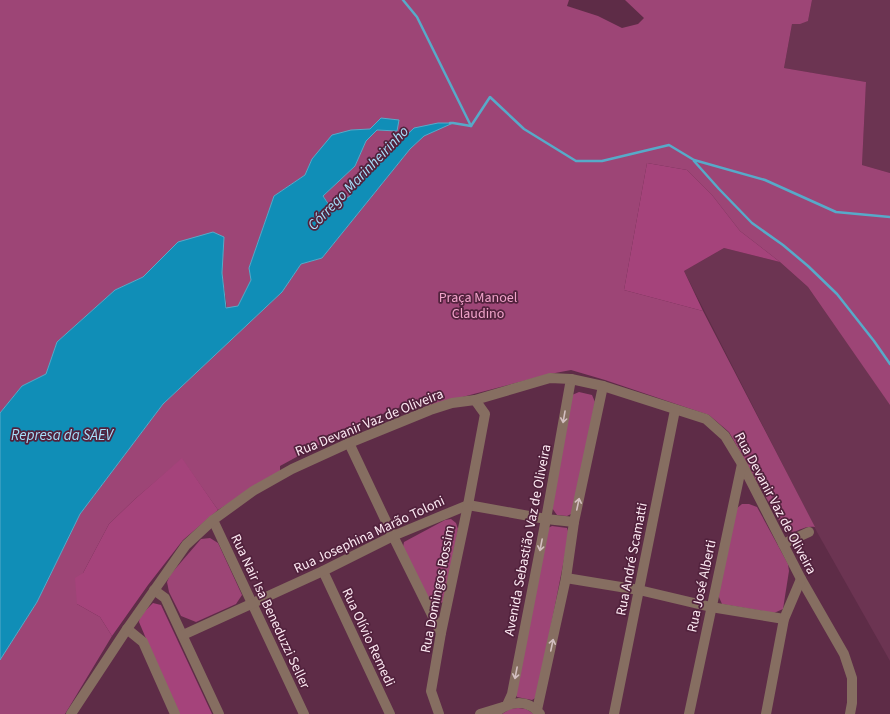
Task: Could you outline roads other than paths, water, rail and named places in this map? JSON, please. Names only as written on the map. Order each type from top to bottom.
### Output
[{"type":"street","name":"Rua Devanir Vaz de Oliveira","points":[[76,712],[127,629],[186,545],[213,520],[253,490],[292,468],[430,410],[452,403],[475,400],[550,378],[571,379],[603,386],[706,419],[725,436],[742,464],[801,579],[844,654],[852,678],[852,703],[850,714]]},
{"type":"street","name":"Avenida Sebastião Vaz de Oliveira","points":[[505,706],[512,694],[546,519],[571,379]]},
{"type":"street","points":[[480,714],[517,703],[528,705],[539,712],[566,578],[574,522],[603,386]]},
{"type":"street","name":"Rua Domingos Rossim","points":[[439,714],[432,691],[441,633],[485,414],[475,400]]},
{"type":"street","name":"Rua André Scamatti","points":[[614,714],[675,410]]},
{"type":"street","points":[[349,443],[441,633]]},
{"type":"street","name":"Rua José Alberti","points":[[689,714],[742,464]]},
{"type":"street","points":[[468,504],[546,519],[574,522]]},
{"type":"street","name":"Rua Josephina Marão Toloni","points":[[183,635],[252,602],[323,571],[393,536],[468,504]]},
{"type":"street","name":"Rua Nair Isa Beneduzzi Seller","points":[[213,520],[304,714]]},
{"type":"street","points":[[783,544],[809,532]]},
{"type":"street","name":"Rua Olívio Remedi","points":[[323,571],[390,714]]},
{"type":"street","points":[[566,578],[639,590],[711,607],[784,619]]},
{"type":"street","points":[[766,714],[784,619],[801,579]]},
{"type":"street","points":[[154,590],[165,598],[219,714]]},
{"type":"street","points":[[127,629],[143,642],[175,714]]},
{"type":"street","points":[[494,714],[505,706]]},
{"type":"water","name":"Represa da SAEV","points":[[381,118],[399,120],[397,131],[377,130],[366,141],[355,166],[323,196],[331,208],[350,196],[360,176],[371,172],[414,128],[438,123],[453,123],[424,136],[410,149],[322,258],[301,264],[282,292],[163,404],[80,514],[37,602],[0,660],[0,413],[22,386],[46,374],[57,342],[115,290],[143,277],[178,242],[213,232],[224,237],[222,273],[226,308],[238,306],[251,280],[249,268],[274,196],[305,175],[312,159],[332,135],[351,130],[370,129]]},
{"type":"waterway","points":[[403,0],[417,17],[471,126]]},
{"type":"waterway","name":"Córrego Marinheirinho","points":[[450,123],[471,126],[490,97],[524,129],[576,161],[602,161],[669,145],[694,160],[765,180],[836,212],[890,217]]},
{"type":"waterway","points":[[694,161],[752,223],[783,245],[808,266],[837,294],[890,364]]},
{"type":"park label","name":"Praça Manoel Claudino","points":[[478,306]]}]
